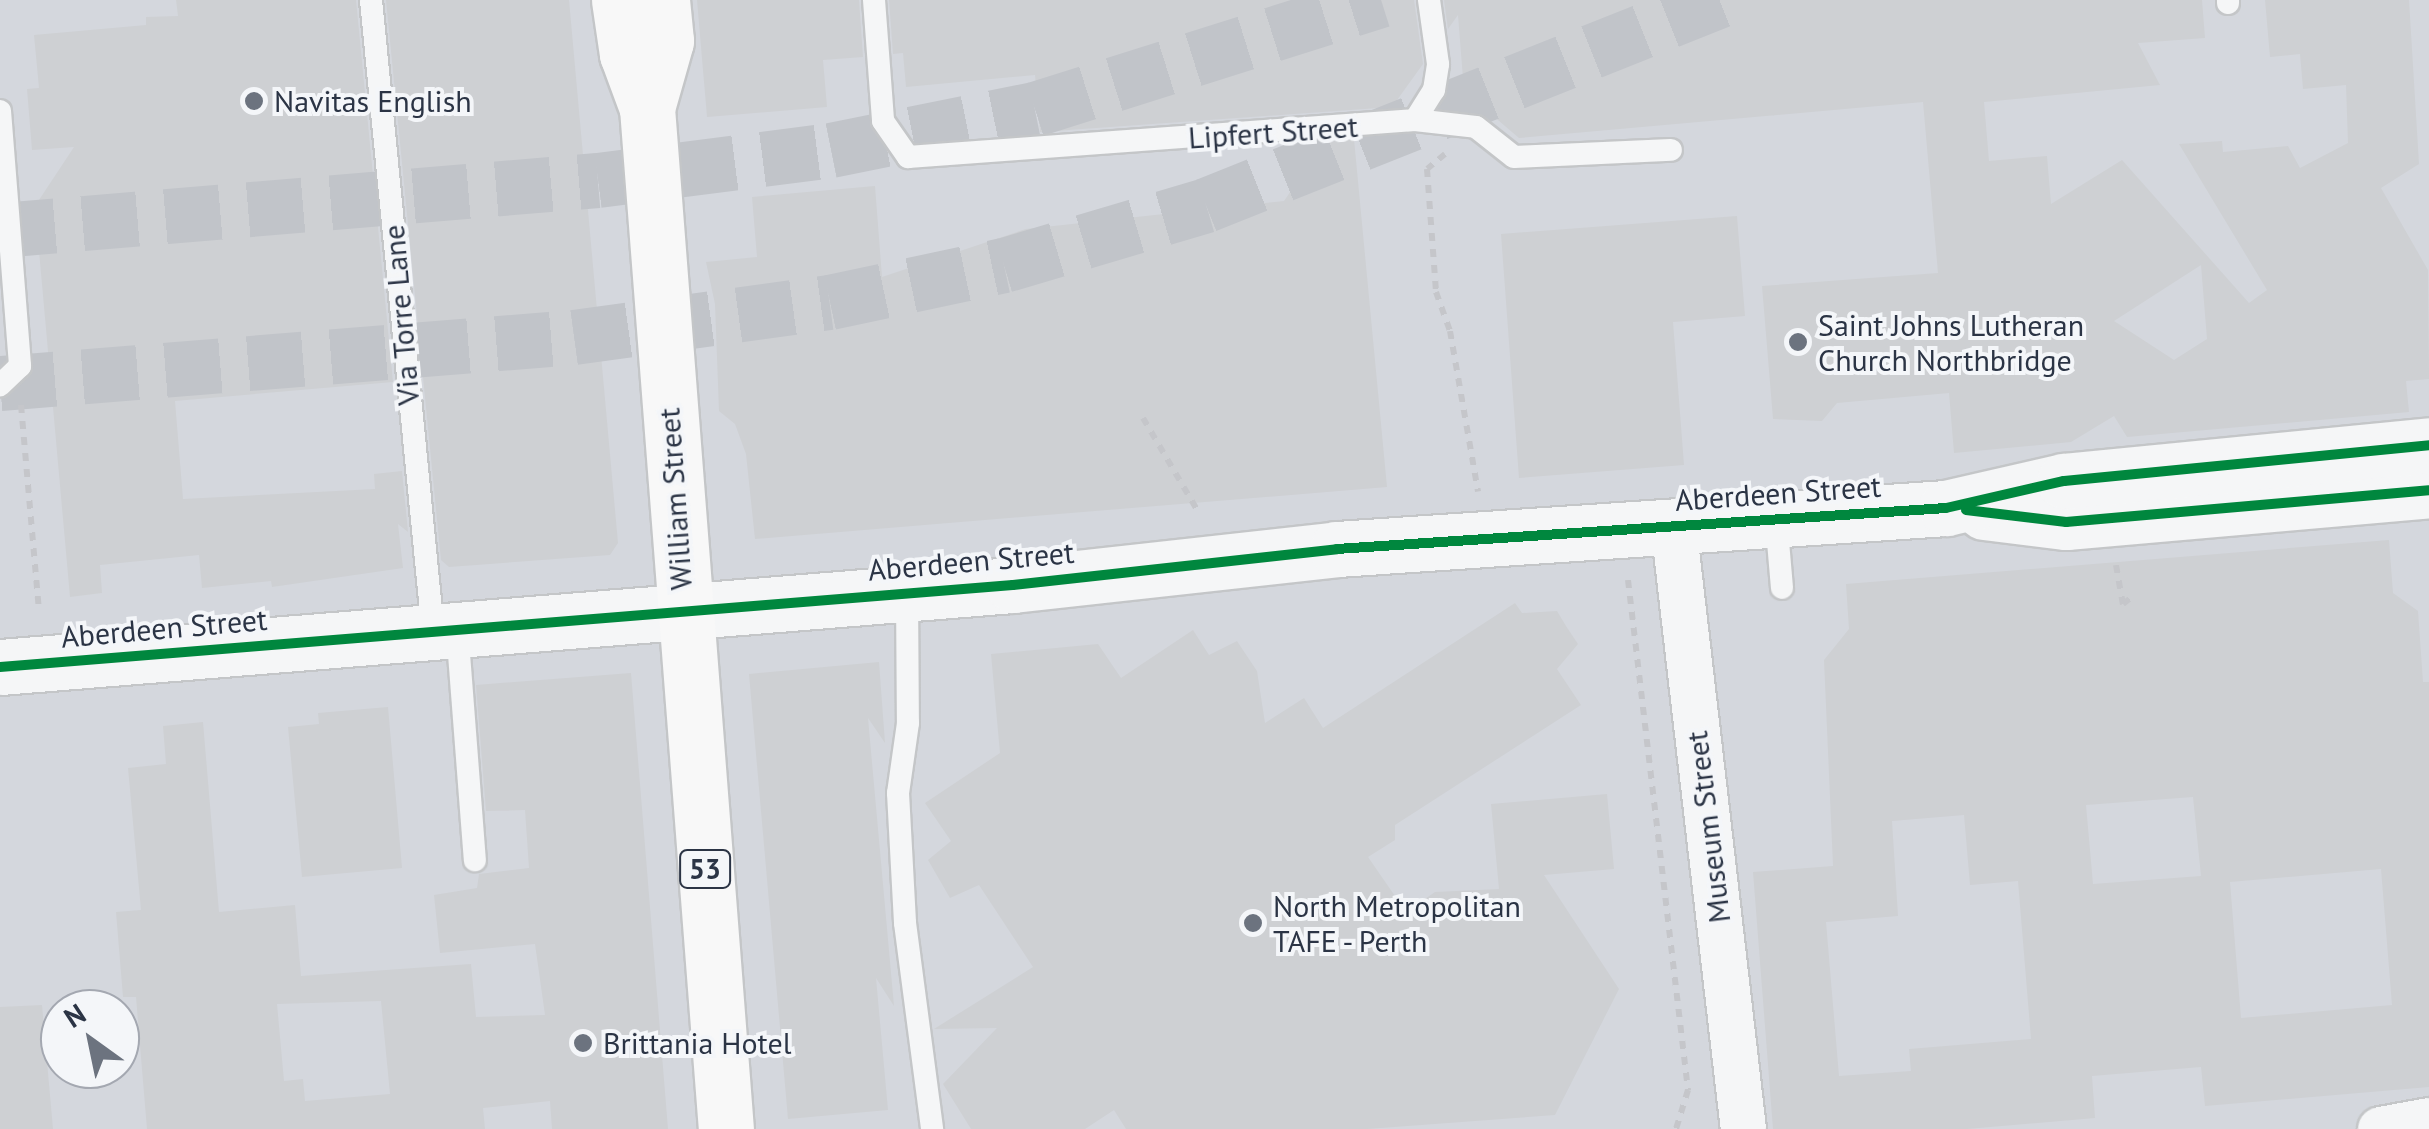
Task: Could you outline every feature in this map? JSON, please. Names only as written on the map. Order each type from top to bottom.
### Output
[{"type":"main road","name":"William Street","points":[[620,0],[627,54],[647,108],[726,1129]]},
{"type":"main road","name":"William Street","points":[[647,108],[666,41],[662,0]]},
{"type":"street","name":"Aberdeen Street","points":[[0,667],[907,592],[1337,549],[1946,508],[2064,481],[2429,445]]},
{"type":"street","name":"Aberdeen Street","points":[[1946,508],[2066,522],[2429,490]]},
{"type":"street","name":"Museum Street","points":[[1673,525],[1742,1129]]},
{"type":"street","points":[[2380,1129],[2429,1120]]},
{"type":"lane","name":"Via Torre Lane","points":[[371,0],[474,860]]},
{"type":"lane","name":"Lipfert Street","points":[[874,0],[883,121],[908,157],[1415,120],[1476,127]]},
{"type":"lane","points":[[1415,120],[1434,90],[1438,64],[1429,0]]},
{"type":"lane","points":[[0,111],[20,366],[6,383]]},
{"type":"lane","points":[[1476,127],[1514,157],[1671,150]]},
{"type":"lane","points":[[1776,518],[1782,588]]},
{"type":"lane","points":[[907,592],[908,723],[898,793],[905,924],[932,1129]]},
{"type":"path","points":[[1476,127],[1427,169],[1436,292],[1450,330],[1478,494]]},
{"type":"path","points":[[6,383],[21,404],[38,610]]},
{"type":"path","points":[[1143,418],[1200,513]]},
{"type":"path","points":[[2117,576],[2123,604],[2132,597]]},
{"type":"path","points":[[1628,580],[1688,1090],[1676,1129]]},
{"type":"shaded area","points":[[0,0],[2429,0],[2429,1129],[0,1129]]},
{"type":"building","points":[[176,0],[356,0],[393,382],[175,401],[183,499],[375,489],[374,474],[402,471],[408,532],[398,524],[403,568],[272,587],[271,581],[202,588],[199,555],[100,565],[102,593],[70,597],[35,206],[74,147],[32,150],[27,89],[39,88],[34,35],[146,25],[146,17],[178,16]]},
{"type":"building","points":[[386,0],[569,0],[618,543],[610,555],[449,567],[441,560]]},
{"type":"building","points":[[697,0],[859,0],[863,57],[823,60],[827,107],[707,117]]},
{"type":"building","points":[[889,0],[1414,0],[1423,64],[1392,107],[1040,132],[1035,75],[906,87],[903,53],[893,54]]},
{"type":"building","points":[[1444,0],[2202,0],[2205,38],[2138,43],[2160,85],[1984,102],[1989,161],[2047,156],[2051,204],[2122,160],[2249,303],[2267,290],[2179,144],[2222,141],[2223,152],[2288,146],[2300,168],[2348,143],[2346,85],[2303,89],[2300,54],[2270,57],[2265,0],[2409,0],[2419,164],[2381,188],[2428,270],[2429,379],[2406,381],[2409,412],[2127,437],[2114,416],[2071,442],[1954,453],[1949,393],[1837,403],[1822,421],[1773,419],[1762,286],[1938,273],[1923,102],[1519,138],[1464,91],[1458,15],[1448,29]],"holes":[[[2201,265],[2207,339],[2174,360],[2114,321]]]},
{"type":"building","points":[[1354,139],[1387,487],[755,539],[746,454],[735,424],[719,411],[715,304],[706,262],[757,257],[752,197],[875,186],[882,277],[1026,229],[1284,201],[1325,142]]},
{"type":"building","points":[[1737,216],[1745,316],[1673,322],[1684,465],[1519,478],[1501,234]]},
{"type":"building","points":[[2389,540],[2393,593],[2418,611],[2423,682],[2429,682],[2429,1087],[2205,1106],[2201,1067],[2092,1076],[2095,1118],[1967,1129],[1773,1129],[1753,872],[1833,866],[1824,660],[1849,629],[1846,584]],"holes":[[[2193,797],[2201,876],[2093,884],[2086,805]],[[1964,815],[1970,885],[2018,881],[2031,1039],[1909,1049],[1911,1071],[1839,1076],[1826,922],[1898,916],[1892,821]],[[2381,869],[2392,1005],[2241,1018],[2230,882]]]},
{"type":"building","points":[[1515,603],[1522,613],[1557,611],[1578,644],[1557,669],[1581,705],[1395,825],[1395,840],[1368,857],[1406,912],[1435,892],[1499,889],[1491,804],[1607,794],[1614,869],[1544,875],[1619,989],[1555,1115],[1367,1129],[1126,1129],[1114,1110],[1085,1129],[971,1129],[943,1084],[997,1028],[934,1029],[1033,967],[979,885],[950,898],[928,860],[951,841],[925,803],[1000,753],[991,654],[1098,644],[1121,678],[1193,630],[1209,655],[1237,641],[1257,671],[1265,723],[1304,698],[1323,728]]},
{"type":"building","points":[[879,662],[885,743],[868,718],[894,1006],[876,978],[888,1110],[788,1119],[749,674]]},
{"type":"building","points":[[631,673],[668,1129],[552,1129],[550,1101],[483,1108],[485,1129],[147,1129],[140,989],[122,989],[116,912],[141,910],[128,768],[166,764],[163,726],[203,722],[219,912],[295,905],[301,976],[471,964],[476,1017],[545,1015],[535,944],[440,953],[434,895],[477,888],[479,874],[529,868],[525,810],[486,811],[476,685]],"holes":[[[381,1001],[390,1094],[305,1101],[303,1079],[284,1081],[277,1004]]]},
{"type":"building","points":[[388,707],[402,868],[302,877],[288,727],[319,724],[318,713]]},
{"type":"building","points":[[40,1005],[40,1089],[49,1089],[53,1129],[0,1129],[0,1007]]},
{"type":"tunnel","points":[[0,230],[598,180],[831,150],[1035,109],[1381,0]]},
{"type":"tunnel","points":[[0,383],[574,337],[830,302],[1004,265],[1206,205],[1721,0]]},
{"type":"cycle path","points":[[0,667],[1013,585],[1337,549],[1946,508],[2064,481],[2429,445]]},
{"type":"cycle path","points":[[1966,510],[2066,522],[2429,490]]},
{"type":"place","name":"Navitas English","points":[[254,101]]},
{"type":"place","name":"Saint Johns Lutheran Church Northbridge","points":[[1798,342]]},
{"type":"place","name":"North Metropolitan TAFE - Perth","points":[[1253,923]]},
{"type":"place","name":"Brittania Hotel","points":[[583,1043]]}]
